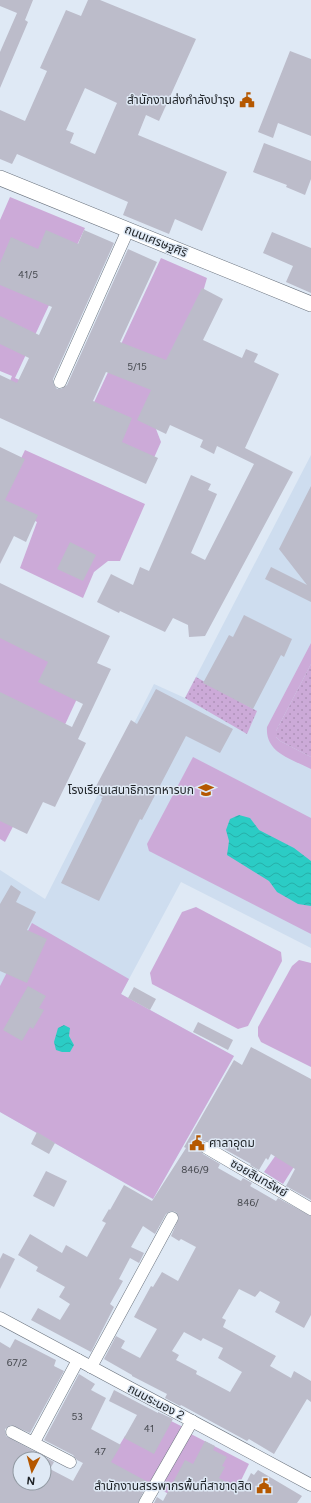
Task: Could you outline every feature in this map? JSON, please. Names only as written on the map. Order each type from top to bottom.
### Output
[{"type":"street","name":"ถนนเศรษฐศิริ","points":[[0,178],[311,304]]},
{"type":"street","points":[[60,382],[128,230]]},
{"type":"street","name":"ซอยสินทรัพย์","points":[[207,1148],[311,1209]]},
{"type":"street","points":[[91,1367],[172,1218]]},
{"type":"street","name":"ถนนระนอง 2","points":[[0,1318],[311,1485]]},
{"type":"street","points":[[34,1442],[78,1360]]},
{"type":"street","points":[[146,1503],[192,1421]]},
{"type":"street","points":[[12,1432],[34,1442],[70,1462]]},
{"type":"shaded area","points":[[10,197],[85,228],[15,378],[90,411],[161,258],[207,278],[194,323],[151,416],[161,442],[153,460],[5,393],[12,376],[0,371],[0,220]]},
{"type":"shaded area","points":[[25,450],[145,504],[120,561],[108,561],[94,572],[83,598],[20,568],[37,522],[0,503]]},
{"type":"shaded area","name":"โรงเรียนเสนาธิการทหารบก","points":[[311,455],[311,948],[181,882],[121,994],[234,1056],[153,1199],[0,1112],[0,870],[45,899],[154,684],[185,698]]},
{"type":"shaded area","points":[[0,636],[88,675],[56,744],[0,747]]},
{"type":"shaded area","points":[[311,643],[311,664],[276,731],[276,737],[280,741],[311,757],[311,769],[288,758],[275,749],[270,743],[267,727]]},
{"type":"shaded area","points":[[311,664],[311,757],[280,741],[276,737],[276,731]]},
{"type":"shaded area","points":[[196,677],[257,711],[247,734],[185,698]]},
{"type":"shaded area","points":[[193,757],[311,818],[311,934],[149,851],[147,844]]},
{"type":"shaded area","points":[[0,805],[19,815],[5,842],[0,839]]},
{"type":"shaded area","points":[[196,907],[281,952],[282,961],[248,1026],[238,1029],[152,984],[150,973],[182,912]]},
{"type":"shaded area","points":[[32,923],[129,979],[121,994],[234,1056],[153,1199],[0,1112],[0,986]]},
{"type":"shaded area","points":[[299,960],[311,963],[311,1067],[261,1042],[258,1036],[258,1027],[292,966]]},
{"type":"shaded area","points":[[311,1140],[283,1184],[264,1172],[278,1152]]},
{"type":"shaded area","points":[[167,1419],[183,1427],[150,1483],[107,1466],[125,1436]]},
{"type":"shaded area","points":[[189,1433],[249,1464],[230,1503],[184,1503],[160,1489]]},
{"type":"water","points":[[239,815],[250,818],[259,830],[294,848],[311,861],[311,906],[298,904],[277,892],[269,881],[227,855],[229,841],[226,830],[230,819]]},
{"type":"water","points":[[64,1025],[70,1028],[69,1036],[74,1045],[70,1052],[56,1050],[54,1042],[58,1028]]},
{"type":"building","points":[[0,0],[33,0],[25,20],[28,22],[0,88],[0,52],[17,13],[0,6]]},
{"type":"building","points":[[88,0],[100,0],[196,39],[159,121],[146,115],[138,135],[227,172],[202,231],[175,219],[169,234],[123,215],[128,202],[17,154],[12,164],[0,159],[0,110],[25,121],[47,71],[40,68],[66,10],[81,16]],"holes":[[[85,88],[117,103],[95,154],[70,143],[74,133],[66,130]]]},
{"type":"building","points":[[290,51],[311,59],[311,136],[278,123],[273,138],[258,132]]},
{"type":"building","points":[[264,143],[311,161],[311,179],[305,195],[286,187],[287,185],[253,172]]},
{"type":"building","points":[[46,230],[78,244],[84,230],[114,243],[53,379],[53,383],[57,389],[61,389],[67,385],[128,249],[157,262],[120,342],[166,360],[202,288],[223,299],[203,340],[242,358],[246,349],[258,354],[254,362],[279,374],[245,448],[293,472],[205,636],[189,637],[188,625],[173,618],[165,632],[97,602],[111,574],[133,585],[140,567],[149,571],[191,475],[211,484],[208,490],[217,494],[191,553],[205,560],[254,464],[217,446],[214,454],[200,447],[203,440],[170,425],[166,434],[137,420],[151,390],[106,372],[93,401],[132,418],[122,442],[158,458],[146,484],[0,418],[0,375],[17,383],[29,358],[0,344],[0,316],[39,335],[52,307],[0,285],[0,263],[11,237],[38,249]]},
{"type":"building","points":[[272,232],[311,248],[311,293],[286,282],[293,266],[263,253]]},
{"type":"building","points":[[0,447],[25,459],[5,500],[38,515],[26,542],[14,536],[0,564]]},
{"type":"building","points":[[311,486],[311,602],[265,579],[271,567],[307,585],[279,549]]},
{"type":"building","points":[[70,542],[96,555],[83,581],[57,569]]},
{"type":"building","points":[[0,583],[110,636],[97,663],[111,669],[78,739],[86,743],[55,807],[43,802],[27,834],[0,821],[0,692],[72,727],[83,704],[38,682],[48,662],[0,638]]},
{"type":"building","points":[[244,615],[292,639],[284,657],[281,655],[253,709],[203,683],[229,635],[233,637]]},
{"type":"building","points":[[156,689],[233,729],[220,753],[186,736],[142,820],[140,819],[99,901],[61,883],[102,800],[101,799],[103,797],[93,792],[131,720],[137,724]]},
{"type":"building","points":[[11,885],[21,892],[16,902],[36,912],[27,930],[47,939],[27,983],[0,971],[0,904]]},
{"type":"building","points":[[28,986],[46,996],[39,1008],[44,1010],[33,1029],[30,1027],[22,1041],[3,1030]]},
{"type":"building","points":[[134,987],[156,999],[150,1010],[128,998]]},
{"type":"building","points":[[198,1022],[233,1040],[228,1050],[193,1032]]},
{"type":"building","points":[[251,1047],[311,1079],[311,1200],[286,1186],[295,1169],[271,1154],[268,1160],[266,1158],[259,1170],[210,1141],[204,1141],[200,1148],[203,1154],[220,1164],[218,1168],[241,1181],[243,1178],[252,1183],[250,1186],[276,1201],[278,1198],[311,1216],[311,1315],[304,1328],[275,1312],[280,1302],[260,1291],[255,1297],[239,1289],[222,1318],[226,1320],[223,1327],[276,1356],[270,1366],[291,1378],[294,1371],[311,1381],[311,1402],[307,1399],[274,1454],[249,1439],[247,1441],[181,1405],[180,1406],[165,1398],[167,1394],[132,1376],[104,1359],[116,1336],[125,1341],[121,1348],[140,1358],[157,1329],[134,1317],[151,1286],[153,1287],[162,1272],[178,1281],[196,1247],[181,1239],[179,1241],[171,1236],[179,1218],[176,1212],[171,1211],[166,1214],[155,1234],[143,1226],[131,1247],[144,1253],[139,1263],[130,1258],[119,1279],[123,1281],[110,1304],[114,1307],[91,1352],[31,1320],[38,1308],[60,1320],[70,1304],[59,1297],[65,1287],[36,1271],[38,1267],[18,1255],[30,1234],[62,1253],[66,1245],[87,1257],[106,1223],[102,1221],[124,1185],[152,1201],[186,1148],[184,1147],[234,1060],[242,1065]],"holes":[[[184,1332],[201,1341],[203,1338],[223,1348],[218,1358],[242,1372],[230,1392],[196,1374],[197,1371],[176,1360],[179,1355],[172,1351]]]},
{"type":"building","points":[[37,1132],[55,1143],[49,1154],[31,1144]]},
{"type":"building","points":[[46,1171],[67,1181],[54,1207],[33,1196]]},
{"type":"building","points":[[3,1253],[15,1259],[0,1289],[0,1259]]},
{"type":"building","points":[[15,1339],[56,1360],[54,1366],[64,1371],[30,1433],[11,1425],[5,1429],[6,1436],[34,1451],[12,1451],[12,1491],[52,1491],[52,1470],[73,1481],[83,1463],[77,1460],[73,1455],[44,1440],[79,1374],[95,1384],[91,1390],[106,1398],[91,1429],[121,1445],[111,1462],[148,1482],[138,1503],[0,1503],[0,1342],[10,1348]]},
{"type":"building","points":[[114,1390],[158,1413],[173,1419],[154,1454],[124,1438],[137,1415],[109,1401]]},
{"type":"building","points":[[205,1441],[215,1446],[213,1450],[227,1457],[222,1466],[225,1467],[219,1478],[242,1491],[251,1473],[254,1475],[258,1470],[302,1496],[297,1503],[154,1503],[157,1497],[163,1501],[185,1460],[193,1464]]},
{"type":"place","name":"สํานักงานส่งกําลังบํารุง","points":[[247,100]]},
{"type":"place","name":"โรงเรียนเสนาธิการทหารบก","points":[[206,790]]},
{"type":"place","name":"ศาลาอุดม","points":[[197,1143]]},
{"type":"place","name":"สำนักงานสรรพากรพื้นที่สาขาดุสิต","points":[[264,1486]]}]
